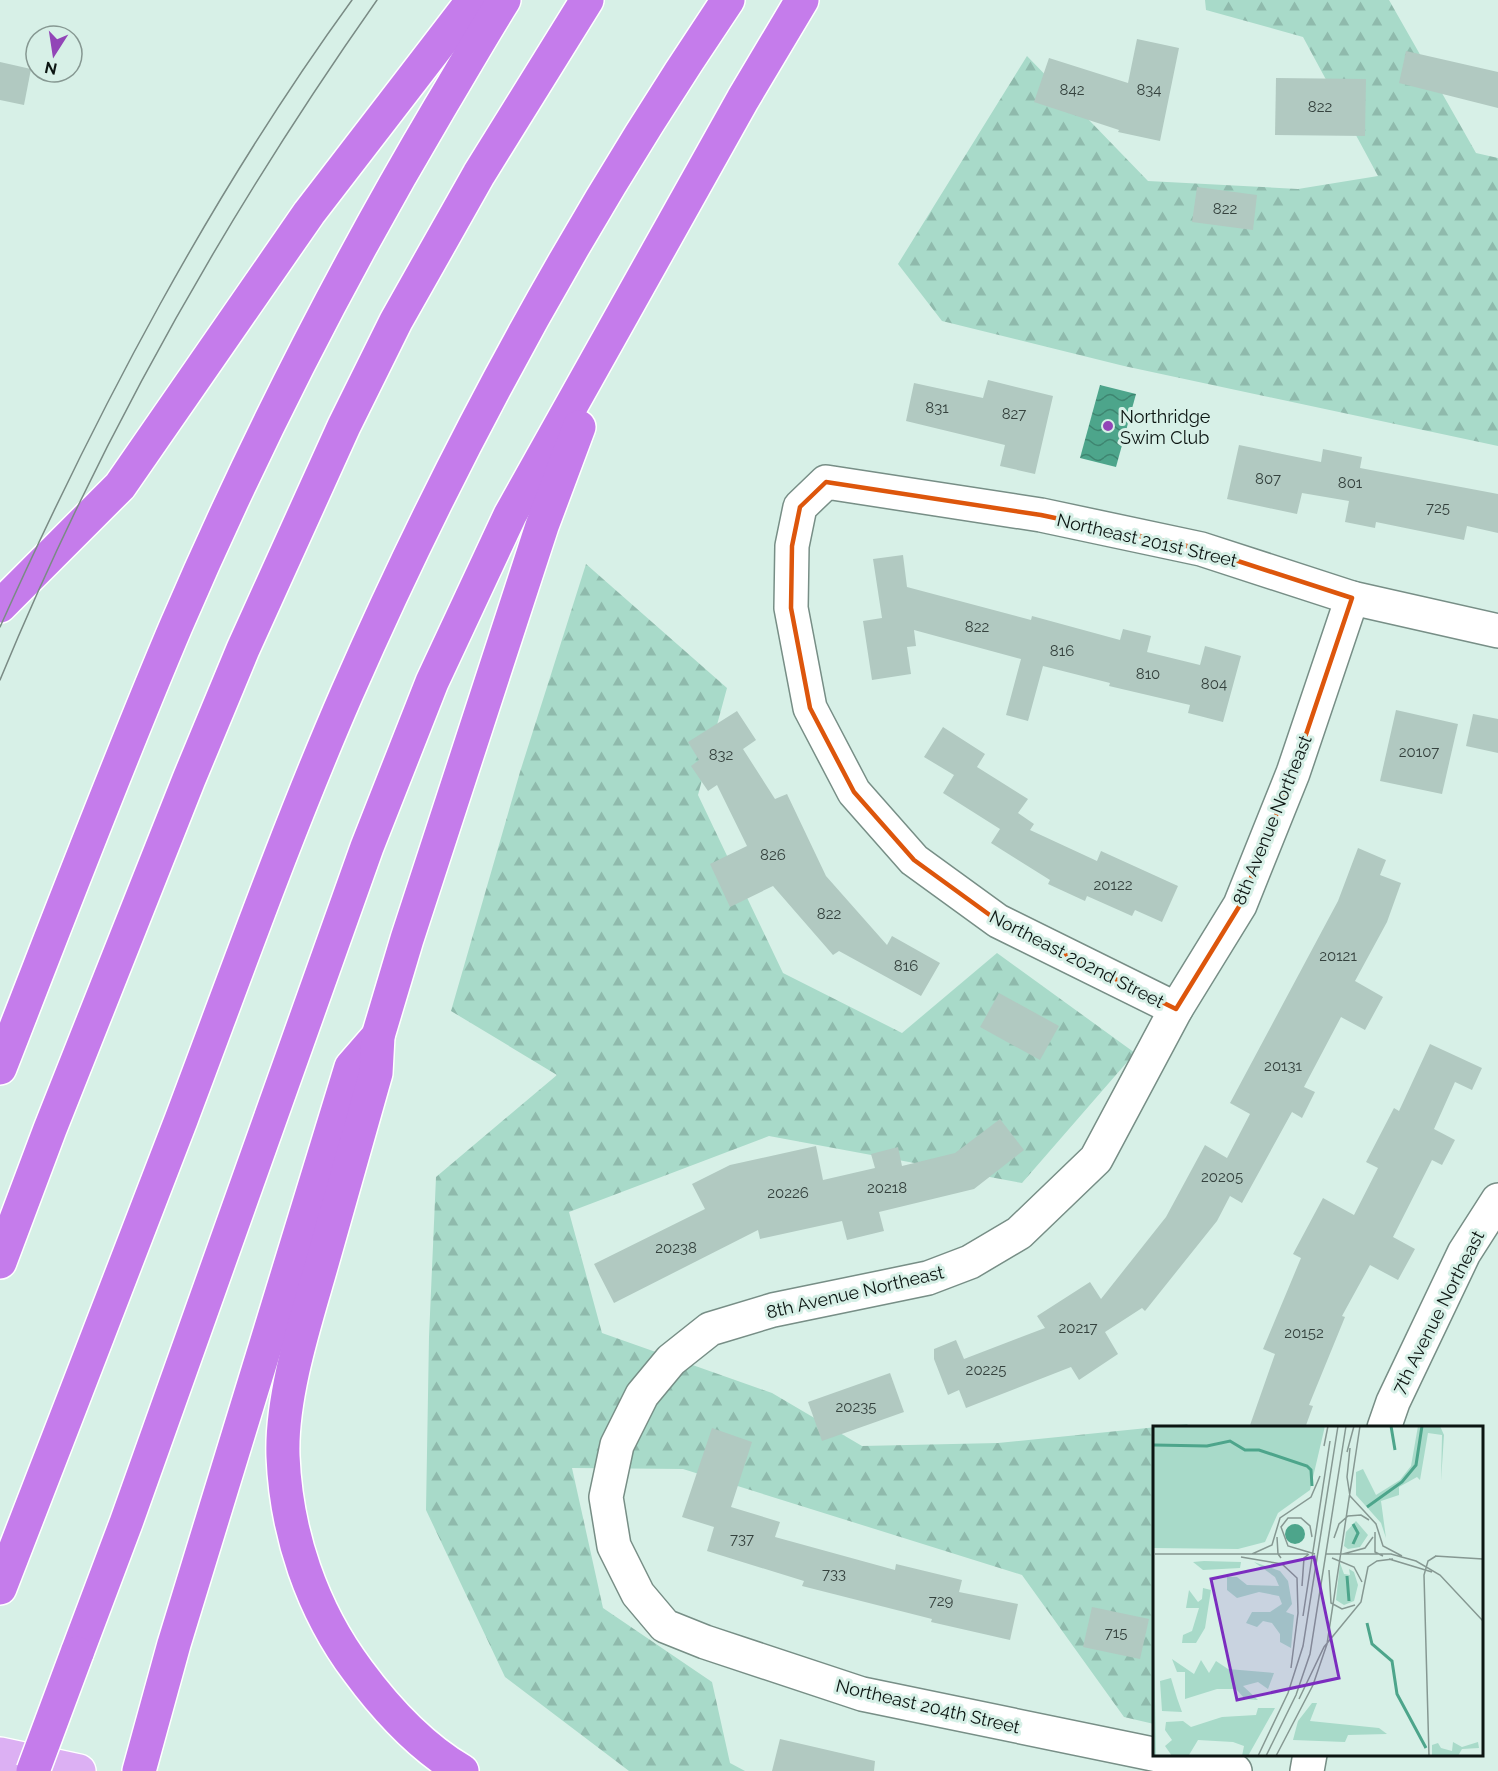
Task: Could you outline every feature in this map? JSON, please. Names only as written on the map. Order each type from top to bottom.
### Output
[{"type":"highway","points":[[0,606],[120,486],[309,213],[473,0]]},
{"type":"highway","points":[[0,1068],[110,786],[177,624],[246,471],[311,337],[386,199],[504,0]]},
{"type":"highway","points":[[0,1262],[50,1129],[189,779],[243,650],[344,426],[396,321],[479,174],[587,0]]},
{"type":"highway","points":[[0,1588],[180,1123],[290,829],[347,693],[410,555],[477,420],[541,302],[611,180],[728,0]]},
{"type":"highway","points":[[33,1771],[130,1511],[367,847],[432,682],[510,515],[743,99],[802,0]]},
{"type":"highway","points":[[462,1771],[413,1734],[376,1696],[345,1655],[324,1617],[307,1576],[293,1532],[283,1454],[287,1407],[307,1316],[376,1073],[378,1036],[407,939],[542,526],[584,415],[638,287]]},
{"type":"highway","points":[[139,1771],[174,1644],[351,1067],[378,1036]]},
{"type":"main road","points":[[0,1754],[79,1771]]},
{"type":"street","name":"Northeast 201st Street","points":[[826,483],[1041,515],[1201,549],[1352,598],[1498,631]]},
{"type":"street","name":"Northeast 202nd Street","points":[[826,483],[800,507],[792,546],[791,608],[810,708],[854,792],[914,860],[998,921],[1176,1009]]},
{"type":"street","name":"8th Avenue Northeast","points":[[705,1642],[665,1626],[638,1594],[614,1546],[606,1497],[617,1444],[642,1395],[671,1360],[710,1329],[773,1310],[928,1278],[970,1262],[1019,1233],[1096,1159],[1176,1009],[1240,905],[1293,773],[1352,598]]},
{"type":"street","name":"7th Avenue Northeast","points":[[1385,1426],[1393,1402],[1464,1253],[1498,1200]]},
{"type":"street","name":"Northeast 204th Street","points":[[705,1642],[862,1694],[1153,1754]]},
{"type":"street","name":"Northeast 204th Street","points":[[1162,1756],[1234,1771]]},
{"type":"street","points":[[1307,1771],[1310,1756]]},
{"type":"highlighted area","points":[[826,482],[1041,515],[1201,549],[1352,598],[1293,773],[1240,905],[1176,1009],[998,921],[914,860],[854,792],[810,708],[791,608],[792,546],[800,507]]},
{"type":"green space","points":[[1205,0],[1389,0],[1476,153],[1498,158],[1498,446],[1124,366],[942,321],[898,264],[1027,56],[1148,181],[1298,189],[1378,176],[1303,37],[1206,10]]},
{"type":"green space","points":[[586,564],[727,688],[698,795],[783,973],[902,1033],[997,953],[1135,1053],[1022,1183],[769,1136],[569,1212],[602,1333],[772,1393],[862,1446],[998,1443],[1153,1427],[1153,1724],[1124,1717],[1022,1575],[683,1469],[572,1468],[603,1608],[712,1682],[730,1763],[745,1771],[629,1771],[505,1677],[426,1510],[429,1337],[436,1177],[557,1075],[451,1011],[520,772]]},
{"type":"water","name":"Northridge Swim Club","points":[[1100,385],[1136,394],[1116,467],[1080,458]]},
{"type":"building","points":[[1137,39],[1179,48],[1160,141],[1118,132],[1119,130],[1034,102],[1049,58],[1128,83]]},
{"type":"building","points":[[1406,51],[1498,72],[1498,108],[1399,83]]},
{"type":"building","points":[[0,62],[24,67],[24,84],[28,84],[24,105],[0,100]]},
{"type":"building","points":[[1276,78],[1366,79],[1365,136],[1275,135]]},
{"type":"building","points":[[1197,187],[1257,195],[1253,230],[1192,222]]},
{"type":"building","points":[[988,380],[1053,396],[1035,474],[1000,466],[1005,445],[906,421],[914,383],[983,398]]},
{"type":"building","points":[[1239,445],[1321,462],[1323,449],[1362,457],[1360,468],[1498,494],[1498,533],[1467,526],[1464,540],[1376,522],[1375,528],[1345,522],[1349,501],[1302,493],[1297,514],[1227,499]]},
{"type":"building","points":[[903,555],[907,587],[1031,620],[1032,616],[1120,640],[1123,629],[1151,636],[1147,652],[1200,665],[1205,646],[1241,656],[1223,722],[1188,713],[1190,705],[1109,686],[1110,683],[1043,666],[1028,721],[1006,715],[1021,659],[914,630],[916,646],[907,647],[911,674],[872,680],[863,621],[882,618],[873,559]]},
{"type":"building","points":[[1396,710],[1458,724],[1442,794],[1380,781]]},
{"type":"building","points":[[737,711],[756,740],[743,749],[775,799],[787,794],[826,876],[887,945],[892,936],[940,963],[921,996],[839,951],[833,955],[773,886],[730,907],[710,864],[747,846],[717,785],[708,791],[691,766],[699,760],[688,742]]},
{"type":"building","points":[[1473,714],[1498,719],[1498,753],[1466,746]]},
{"type":"building","points":[[943,727],[985,754],[977,767],[1028,799],[1018,813],[1034,824],[1030,830],[1097,861],[1101,851],[1178,886],[1162,922],[1135,910],[1132,916],[1087,896],[1085,901],[1048,884],[1050,880],[991,843],[1000,829],[943,793],[954,775],[924,757]]},
{"type":"building","points":[[1358,848],[1386,860],[1380,875],[1401,883],[1387,922],[1355,981],[1383,997],[1365,1030],[1341,1017],[1304,1087],[1315,1092],[1302,1118],[1292,1112],[1242,1203],[1230,1196],[1217,1221],[1145,1311],[1142,1308],[1105,1332],[1118,1354],[1079,1380],[1071,1367],[966,1408],[959,1390],[948,1395],[934,1359],[934,1349],[956,1340],[964,1359],[1045,1328],[1037,1316],[1090,1282],[1101,1299],[1166,1217],[1205,1145],[1227,1158],[1250,1114],[1230,1103],[1338,901]]},
{"type":"building","points":[[999,993],[1059,1026],[1040,1060],[980,1027]]},
{"type":"building","points":[[1430,1044],[1482,1068],[1472,1090],[1455,1082],[1434,1129],[1455,1140],[1442,1165],[1432,1160],[1393,1237],[1415,1249],[1398,1280],[1370,1265],[1342,1316],[1345,1317],[1309,1405],[1313,1406],[1306,1426],[1250,1426],[1275,1354],[1263,1349],[1301,1258],[1293,1254],[1323,1198],[1354,1215],[1378,1168],[1366,1162],[1394,1108],[1399,1111]]},
{"type":"building","points":[[1000,1119],[1024,1150],[974,1189],[879,1212],[884,1231],[847,1240],[842,1221],[760,1239],[758,1230],[614,1303],[594,1264],[705,1209],[692,1184],[730,1165],[816,1146],[823,1180],[875,1168],[871,1154],[898,1147],[902,1166],[955,1153]]},
{"type":"building","points":[[890,1373],[904,1412],[822,1441],[808,1402]]},
{"type":"building","points":[[712,1428],[752,1442],[731,1507],[780,1522],[775,1537],[895,1570],[896,1564],[962,1580],[959,1592],[1018,1604],[1010,1640],[931,1622],[932,1619],[802,1586],[804,1581],[707,1551],[714,1527],[682,1517]]},
{"type":"building","points":[[1092,1607],[1149,1619],[1140,1659],[1083,1647]]},
{"type":"building","points":[[780,1739],[875,1761],[874,1771],[772,1771]]},
{"type":"tram line","points":[[0,627],[77,464],[160,304],[251,149],[352,0]]},
{"type":"tram line","points":[[0,680],[80,502],[170,330],[218,245],[269,162],[377,0]]},
{"type":"place","name":"Northridge Swim Club","points":[[1108,426]]}]
